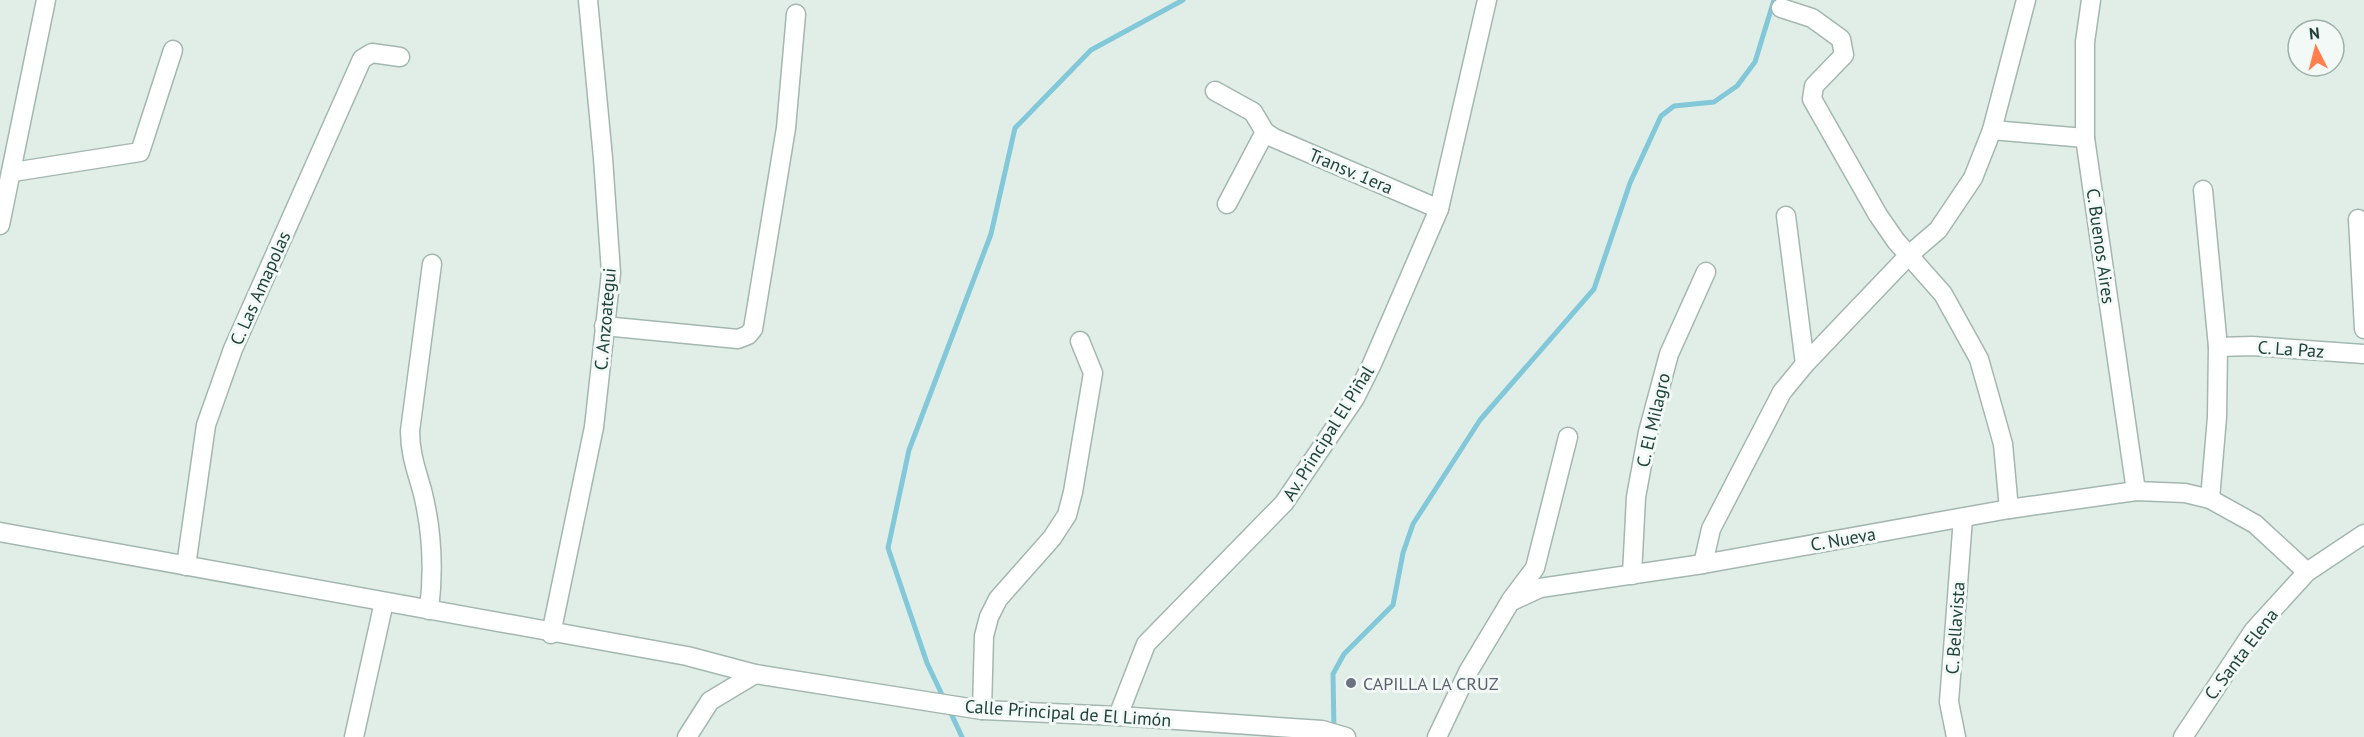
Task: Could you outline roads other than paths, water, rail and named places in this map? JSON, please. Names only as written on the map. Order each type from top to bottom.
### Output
[{"type":"street","points":[[0,225],[13,172],[46,0]]},
{"type":"street","name":"C. Anzoategui","points":[[551,634],[594,426],[611,273],[588,0]]},
{"type":"street","name":"Av. Principal El Piñal","points":[[1118,716],[1146,644],[1284,503],[1354,398],[1372,364],[1439,209],[1487,0]]},
{"type":"street","points":[[1703,564],[1711,529],[1782,392],[1805,364],[1910,254],[1938,230],[1972,178],[1992,130],[2026,0]]},
{"type":"street","name":"C. Buenos Aires","points":[[2091,0],[2085,42],[2085,138],[2136,491]]},
{"type":"street","points":[[1781,8],[1812,18],[1841,39],[1844,55],[1814,86],[1812,99],[1878,215],[1896,241],[1910,254],[1943,294],[1979,359],[2003,444],[2009,509]]},
{"type":"street","points":[[604,326],[738,339],[748,335],[753,329],[786,128],[796,14]]},
{"type":"street","points":[[13,172],[140,152],[173,50]]},
{"type":"street","name":"C. Las Amapolas","points":[[186,566],[206,425],[233,349],[362,59],[372,53],[400,57]]},
{"type":"street","points":[[1215,91],[1253,112],[1265,132],[1227,204]]},
{"type":"street","points":[[1992,130],[2085,138]]},
{"type":"street","name":"Transv. 1era","points":[[1265,132],[1274,138],[1439,209]]},
{"type":"street","points":[[2203,190],[2218,347],[2217,417],[2210,499]]},
{"type":"street","points":[[1786,216],[1805,364]]},
{"type":"street","points":[[2358,219],[2364,329]]},
{"type":"street","points":[[429,610],[432,550],[422,489],[410,451],[410,431],[432,264]]},
{"type":"street","name":"C. El Milagro","points":[[1632,575],[1636,497],[1648,432],[1668,354],[1706,272]]},
{"type":"street","points":[[982,710],[984,636],[989,617],[998,599],[1052,538],[1067,515],[1093,373],[1080,341]]},
{"type":"street","name":"C. La Paz","points":[[2218,347],[2252,346],[2364,354]]},
{"type":"street","points":[[1437,737],[1468,672],[1510,602],[1535,568],[1568,437]]},
{"type":"street","name":"C. Nueva","points":[[1510,602],[1540,588],[1703,564],[2009,509],[2136,491],[2185,493],[2210,499],[2254,524],[2307,572]]},
{"type":"street","name":"C. Bellavista","points":[[1956,737],[1949,702],[1963,518]]},
{"type":"street","name":"Calle Principal de El Limón","points":[[0,532],[551,634],[687,656],[755,674],[960,707],[1323,730],[1346,737]]},
{"type":"street","name":"C. Santa Elena","points":[[2183,737],[2254,630],[2307,572],[2364,534]]},
{"type":"street","points":[[354,737],[384,602]]},
{"type":"street","points":[[687,737],[710,700],[755,674]]},
{"type":"waterway","points":[[945,701],[927,663],[888,548],[909,450],[991,234],[1015,128],[1091,50],[1183,0]]},
{"type":"waterway","points":[[1334,731],[1333,674],[1344,654],[1393,605],[1403,553],[1413,524],[1480,420],[1594,289],[1630,183],[1661,116],[1674,106],[1714,102],[1737,86],[1755,62],[1774,0]]},
{"type":"waterway","points":[[949,709],[962,737]]},
{"type":"place","name":"CAPILLA LA CRUZ","points":[[1351,683]]}]
